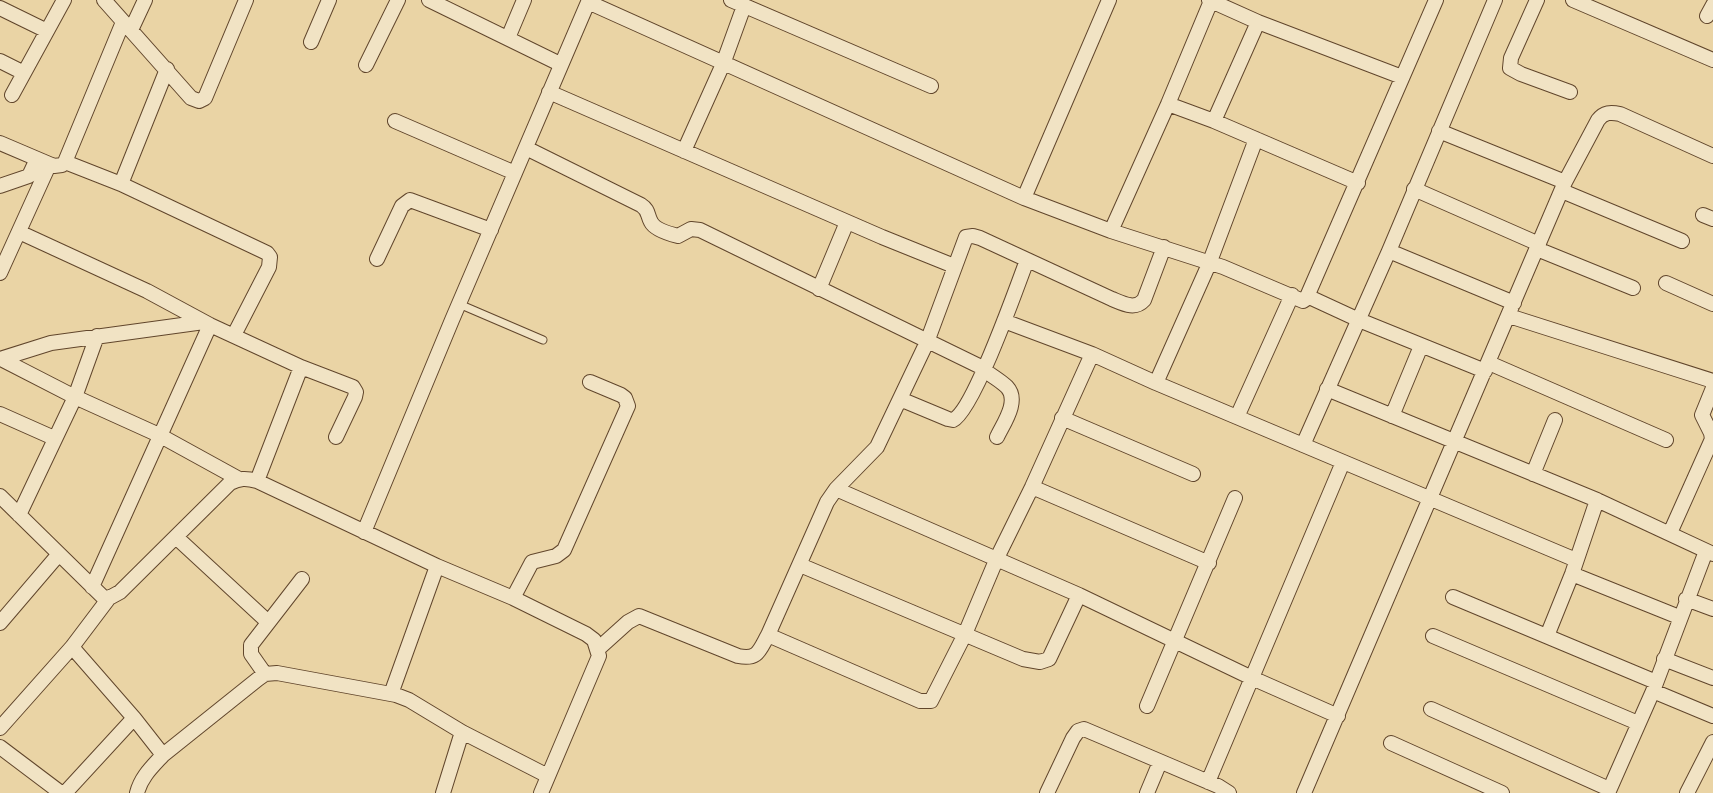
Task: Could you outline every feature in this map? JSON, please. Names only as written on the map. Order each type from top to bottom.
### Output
[{"type":"street","points":[[12,95],[64,0]]},
{"type":"street","points":[[104,0],[191,98],[202,101],[246,0]]},
{"type":"street","points":[[0,143],[43,162],[58,166],[65,162],[128,26],[145,0]]},
{"type":"street","points":[[311,42],[329,0]]},
{"type":"street","points":[[366,65],[398,0]]},
{"type":"street","points":[[508,38],[524,0]]},
{"type":"street","points":[[1024,198],[1109,0]]},
{"type":"street","points":[[1111,231],[1168,104],[1210,0],[1258,22],[1402,77]]},
{"type":"street","points":[[364,532],[588,1],[723,64],[1024,198],[1111,231],[1223,267],[1303,301],[1358,183],[1436,0]]},
{"type":"street","points":[[1304,445],[1495,0]]},
{"type":"street","points":[[1537,0],[1510,58],[1510,68],[1570,92]]},
{"type":"street","points":[[1573,0],[1713,60]]},
{"type":"street","points":[[432,1],[560,64]]},
{"type":"street","points":[[684,151],[723,64],[745,3],[931,86]]},
{"type":"street","points":[[0,8],[47,31]]},
{"type":"street","points":[[1214,121],[1258,22]]},
{"type":"street","points":[[0,61],[24,73]]},
{"type":"street","points":[[121,184],[167,69]]},
{"type":"street","points":[[549,92],[847,222],[954,266]]},
{"type":"street","points":[[1168,104],[1214,121],[1358,183]]},
{"type":"street","points":[[1304,793],[1538,246],[1564,187],[1601,115],[1620,114],[1712,154]]},
{"type":"street","points":[[395,121],[515,173]]},
{"type":"street","points":[[1439,131],[1682,241]]},
{"type":"street","points":[[1156,383],[1209,264],[1256,139]]},
{"type":"street","points":[[526,148],[641,206],[647,210],[650,222],[658,229],[678,236],[691,229],[700,230],[927,342],[952,352],[983,370],[1009,389],[1012,398],[997,437]]},
{"type":"street","points":[[0,186],[29,176],[43,162]]},
{"type":"street","points":[[0,273],[19,231],[43,162]]},
{"type":"street","points":[[65,162],[121,184],[262,250],[270,257],[269,267],[234,335]]},
{"type":"street","points":[[1414,189],[1633,288]]},
{"type":"street","points":[[377,259],[402,206],[410,200],[491,230]]},
{"type":"street","points":[[819,289],[847,222]]},
{"type":"street","points":[[19,231],[301,367],[353,387],[356,392],[336,437]]},
{"type":"street","points":[[598,649],[628,622],[639,616],[738,656],[748,658],[757,655],[800,565],[822,511],[836,489],[872,454],[900,399],[927,342],[966,237],[980,238],[1112,299],[1134,306],[1144,300],[1164,247]]},
{"type":"street","points":[[1389,251],[1512,310],[1713,381]]},
{"type":"street","points":[[900,399],[953,420],[961,415],[1004,321],[1026,260]]},
{"type":"street","points":[[1666,283],[1713,304]]},
{"type":"street","points":[[1237,417],[1292,295]]},
{"type":"street","points":[[1307,296],[1421,346],[1487,367],[1666,440]]},
{"type":"street","points":[[1004,321],[1092,354],[1431,500],[1679,617]]},
{"type":"street","points":[[0,359],[51,343],[207,323]]},
{"type":"street","points":[[92,587],[207,323]]},
{"type":"street","points":[[19,515],[75,397],[97,336]]},
{"type":"street","points":[[1392,416],[1421,346]]},
{"type":"street","points":[[768,635],[926,702],[934,697],[1092,354]]},
{"type":"street","points":[[0,359],[75,397],[159,435],[239,479]]},
{"type":"street","points":[[257,481],[301,367]]},
{"type":"street","points":[[513,598],[532,562],[556,556],[564,550],[628,406],[625,398],[590,382]]},
{"type":"street","points":[[1670,534],[1712,439],[1702,415],[1713,388]]},
{"type":"street","points":[[1327,389],[1597,500],[1709,552],[1686,599],[1655,686],[1609,791],[1431,709]]},
{"type":"street","points":[[0,414],[54,438]]},
{"type":"street","points":[[1062,418],[1193,474]]},
{"type":"street","points":[[1533,474],[1555,420]]},
{"type":"street","points":[[1208,782],[1343,462]]},
{"type":"street","points":[[0,728],[72,647],[109,598],[120,592],[230,483],[247,478],[437,566],[513,598],[594,640],[599,656],[597,665],[542,793]]},
{"type":"street","points":[[1032,487],[1209,563]]},
{"type":"street","points":[[836,489],[1079,595],[1252,678],[1338,716]]},
{"type":"street","points":[[1147,706],[1235,498]]},
{"type":"street","points":[[1547,636],[1597,500]]},
{"type":"street","points":[[3,505],[19,515],[99,595],[109,598]]},
{"type":"street","points":[[176,537],[268,622]]},
{"type":"street","points":[[0,623],[59,554]]},
{"type":"street","points":[[800,565],[1023,659],[1045,662],[1055,647],[1079,595]]},
{"type":"street","points":[[391,694],[437,566]]},
{"type":"street","points":[[265,674],[249,650],[250,645],[302,579]]},
{"type":"street","points":[[1453,597],[1547,636],[1655,686],[1713,716]]},
{"type":"street","points":[[1686,599],[1713,609]]},
{"type":"street","points":[[1433,636],[1638,723]]},
{"type":"street","points":[[72,647],[163,755]]},
{"type":"street","points":[[1664,659],[1713,678]]},
{"type":"street","points":[[137,793],[148,771],[163,755],[265,674],[277,674],[391,694],[409,700],[462,732],[548,776]]},
{"type":"street","points":[[65,793],[134,718]]},
{"type":"street","points":[[1047,793],[1073,738],[1078,731],[1084,729],[1229,793]]},
{"type":"street","points":[[443,793],[462,732]]},
{"type":"street","points":[[1687,793],[1713,742]]},
{"type":"street","points":[[1391,743],[1502,793]]},
{"type":"street","points":[[0,747],[61,793]]},
{"type":"street","points":[[1147,793],[1160,762]]},
{"type":"lane","points":[[459,304],[543,340]]}]
